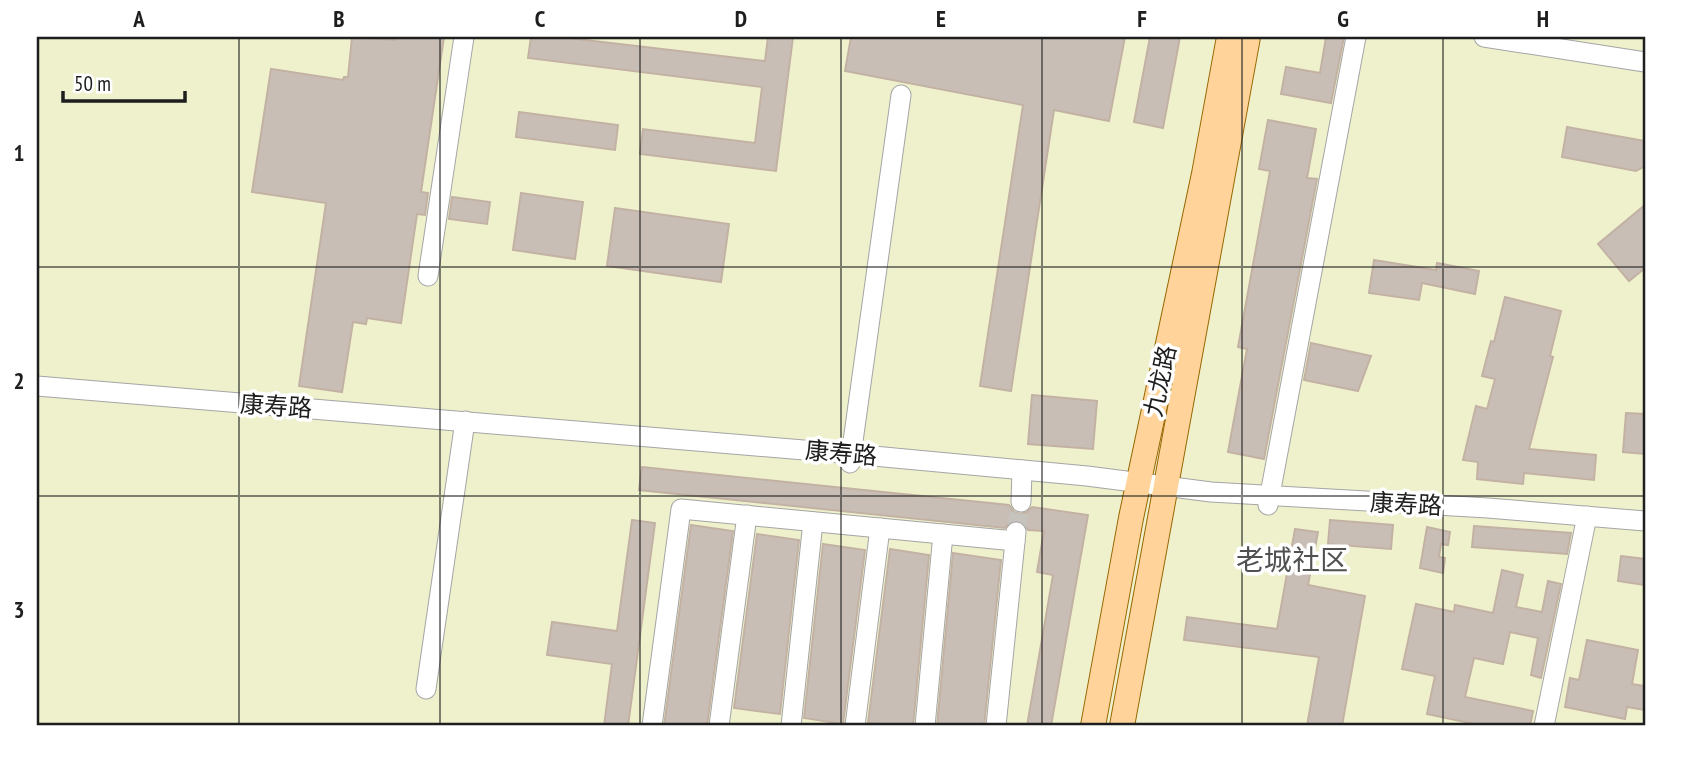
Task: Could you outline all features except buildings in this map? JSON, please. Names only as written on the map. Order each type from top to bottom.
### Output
[{"type":"main road","name":"九龙路","points":[[1093,726],[1138,487],[1204,174],[1229,37]]},
{"type":"main road","name":"九龙路","points":[[1122,726],[1248,37]]},
{"type":"street","points":[[428,276],[464,37]]},
{"type":"street","points":[[1268,500],[1356,37]]},
{"type":"street","points":[[1484,37],[1645,62]]},
{"type":"street","points":[[851,458],[901,95]]},
{"type":"street","name":"康寿路","points":[[37,386],[1022,474],[1165,491],[1210,502],[1268,500],[1586,521],[1645,522]]},
{"type":"street","name":"康寿路","points":[[37,396],[464,426]]},
{"type":"street","points":[[426,689],[464,426]]},
{"type":"street","points":[[1021,502],[1022,474]]},
{"type":"street","points":[[652,726],[681,509],[943,534],[1016,537],[996,726]]},
{"type":"street","points":[[719,726],[747,515]]},
{"type":"street","points":[[1544,726],[1586,521]]},
{"type":"street","name":"康寿路","points":[[1586,521],[1645,531]]},
{"type":"street","points":[[791,726],[813,522]]},
{"type":"street","points":[[855,726],[880,528]]},
{"type":"street","points":[[925,726],[943,534]]},
{"type":"green space","points":[[37,37],[1645,37],[1645,726],[37,726]]},
{"type":"tunnel","points":[[1016,532],[1021,502]]},
{"type":"district","name":"老城社区","points":[[1292,559]]}]
